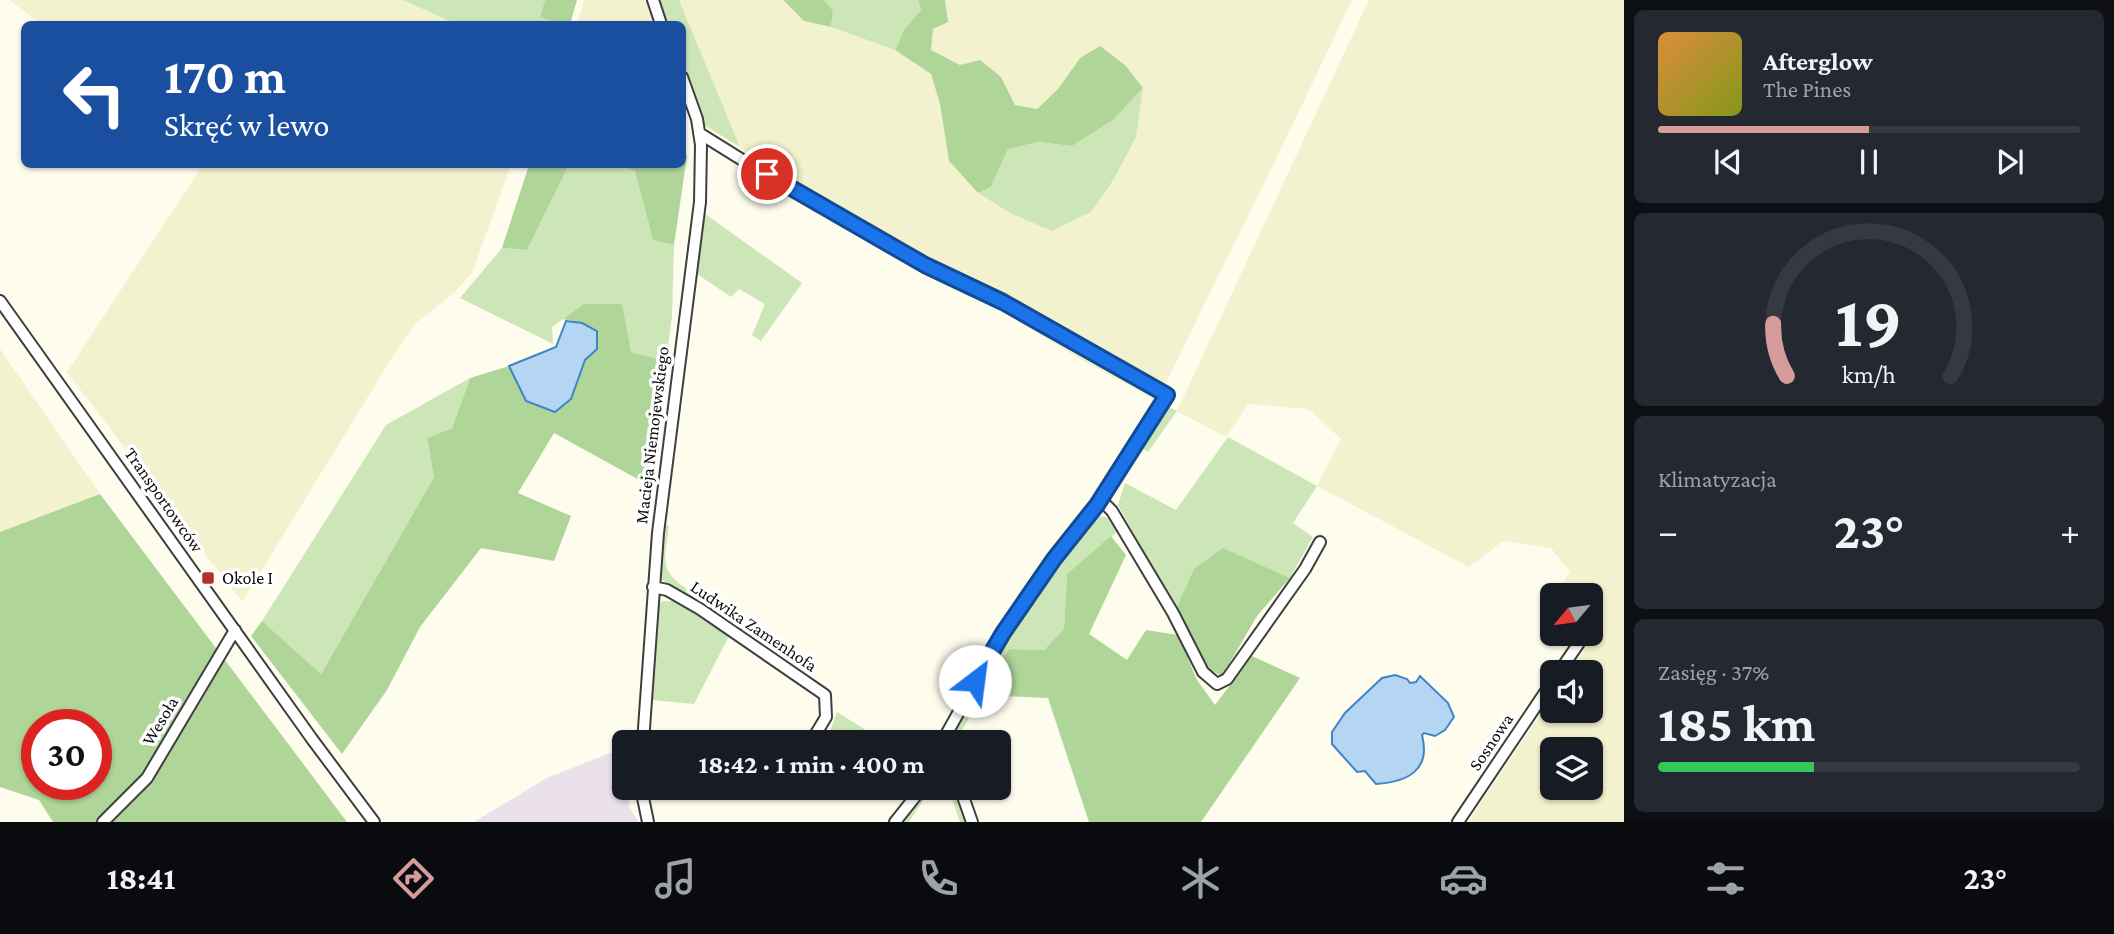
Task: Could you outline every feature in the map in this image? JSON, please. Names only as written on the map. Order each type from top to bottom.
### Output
[{"type":"street","points":[[653,0],[660,21]]},
{"type":"street","name":"Macieja Niemojewskiego","points":[[644,730],[653,587],[669,434],[700,202],[701,145],[697,119],[686,88]]},
{"type":"street","points":[[699,133],[925,265],[1003,302],[1167,395],[1100,499],[1003,633],[949,730]]},
{"type":"street","name":"Transportowców","points":[[0,301],[374,822]]},
{"type":"street","points":[[1100,499],[1112,511],[1167,601],[1203,673],[1217,684],[1227,679],[1305,569],[1320,542]]},
{"type":"street","name":"Ludwika Zamenhofa","points":[[653,587],[667,590],[700,609],[825,695],[826,717],[818,730]]},
{"type":"street","name":"Wesoła","points":[[103,822],[147,778],[234,630]]},
{"type":"street","name":"Sosnowa","points":[[1458,822],[1540,700]]},
{"type":"street","points":[[643,800],[648,822]]},
{"type":"street","points":[[895,822],[912,800]]},
{"type":"street","points":[[964,800],[972,822]]},
{"type":"shaded area","points":[[612,752],[612,800],[628,800],[630,809],[639,822],[474,822],[547,778]]},
{"type":"green space","points":[[9,0],[403,0],[449,21],[38,21]]},
{"type":"green space","points":[[403,0],[545,0],[540,17],[551,21],[449,21]]},
{"type":"green space","points":[[545,0],[577,0],[571,21],[551,21],[540,17]]},
{"type":"green space","points":[[584,0],[645,0],[653,21],[578,21]]},
{"type":"green space","points":[[659,0],[679,0],[740,147],[704,125],[686,71],[686,21],[665,21]]},
{"type":"green space","points":[[679,0],[783,0],[804,21],[831,27],[895,50],[931,74],[940,104],[949,161],[978,193],[1010,213],[1091,212],[1114,179],[1136,137],[1080,58],[1058,89],[1037,109],[1015,105],[1001,77],[960,65],[930,50],[933,29],[947,22],[945,0],[1352,0],[1157,401],[1078,358],[740,147]]},
{"type":"green space","points":[[783,0],[824,0],[833,11],[831,27],[804,21]]},
{"type":"green space","points":[[824,0],[918,0],[921,10],[904,30],[895,50],[831,27],[833,11]]},
{"type":"green space","points":[[918,0],[945,0],[948,22],[933,29],[931,50],[960,65],[980,60],[1001,77],[1015,105],[1037,109],[1058,89],[1080,58],[1100,46],[1125,65],[1143,88],[1113,120],[1072,146],[1038,142],[1008,149],[991,187],[978,193],[949,161],[940,104],[931,74],[895,50],[904,30],[921,10]]},
{"type":"green space","points":[[1369,0],[1624,0],[1624,822],[1468,822],[1540,715],[1540,723],[1603,723],[1603,660],[1577,660],[1587,646],[1603,646],[1603,583],[1563,583],[1570,572],[1551,548],[1503,541],[1469,567],[1317,486],[1341,439],[1309,409],[1248,404],[1226,437],[1177,411]]},
{"type":"green space","points":[[1143,88],[1136,137],[1114,179],[1091,212],[1052,231],[1010,213],[978,193],[991,187],[1008,149],[1038,142],[1072,146],[1113,120]]},
{"type":"green space","points":[[201,168],[510,168],[472,273],[454,293],[416,323],[242,602],[67,372]]},
{"type":"green space","points":[[528,168],[568,168],[527,250],[502,248]]},
{"type":"green space","points":[[568,168],[635,170],[653,240],[674,245],[672,316],[666,361],[631,352],[584,304],[552,327],[553,344],[460,298],[502,248],[527,250]]},
{"type":"green space","points":[[628,168],[685,168],[674,245],[653,240],[635,171]]},
{"type":"green space","points":[[705,214],[802,283],[761,341],[752,335],[765,304],[739,289],[731,297],[697,274]]},
{"type":"green space","points":[[584,304],[622,304],[631,352],[666,361],[652,487],[554,433],[518,493],[571,516],[554,561],[481,548],[420,627],[387,690],[342,754],[251,636],[262,621],[321,674],[434,477],[427,438],[452,428],[470,378],[509,366],[526,401],[571,399],[585,360],[582,323],[563,319]]},
{"type":"green space","points":[[0,349],[100,494],[0,532]]},
{"type":"green space","points":[[470,378],[452,428],[427,438],[434,477],[321,674],[262,621],[386,425]]},
{"type":"green space","points":[[1169,407],[1177,411],[1148,452],[1141,448]]},
{"type":"green space","points":[[1228,437],[1317,486],[1293,523],[1313,537],[1290,578],[1224,550],[1194,570],[1176,609],[1118,505],[1125,483],[1176,510]]},
{"type":"green space","points":[[100,494],[347,822],[53,822],[39,800],[112,800],[112,709],[21,709],[21,794],[0,787],[0,532]]},
{"type":"green space","points":[[1096,516],[1106,517],[1119,530],[1067,574],[1064,629],[1044,650],[1009,649],[962,730],[955,730],[995,657]]},
{"type":"green space","points":[[669,525],[666,566],[675,579],[695,594],[693,597],[667,585],[659,576],[664,527]]},
{"type":"green space","points":[[1111,536],[1126,555],[1089,634],[1127,660],[1146,630],[1178,635],[1197,680],[1215,705],[1252,656],[1300,678],[1201,822],[1089,822],[1048,698],[981,695],[1009,649],[1044,650],[1064,629],[1067,574]]},
{"type":"green space","points":[[1223,548],[1290,578],[1257,616],[1222,676],[1210,670],[1176,609],[1194,569]]},
{"type":"green space","points":[[662,601],[674,601],[730,634],[694,704],[651,700],[657,610]]},
{"type":"green space","points":[[837,712],[866,730],[830,730]]},
{"type":"green space","points":[[919,800],[924,800],[909,822],[903,822]]},
{"type":"green space","points":[[952,800],[959,800],[967,822],[960,822]]},
{"type":"water","points":[[566,321],[582,323],[597,331],[597,349],[585,360],[571,399],[555,412],[526,401],[509,366],[556,347]]},
{"type":"water","points":[[1395,675],[1407,679],[1410,683],[1416,682],[1420,676],[1448,703],[1454,717],[1445,730],[1435,736],[1424,733],[1422,735],[1423,757],[1414,772],[1398,780],[1376,784],[1365,771],[1357,772],[1332,744],[1332,732],[1345,713],[1382,678]]},
{"type":"place","name":"Okole I","points":[[208,578]]},
{"type":"route","points":[[767,174],[925,265],[1003,302],[1167,395],[1097,505],[1054,559],[1003,633],[975,681]]}]
